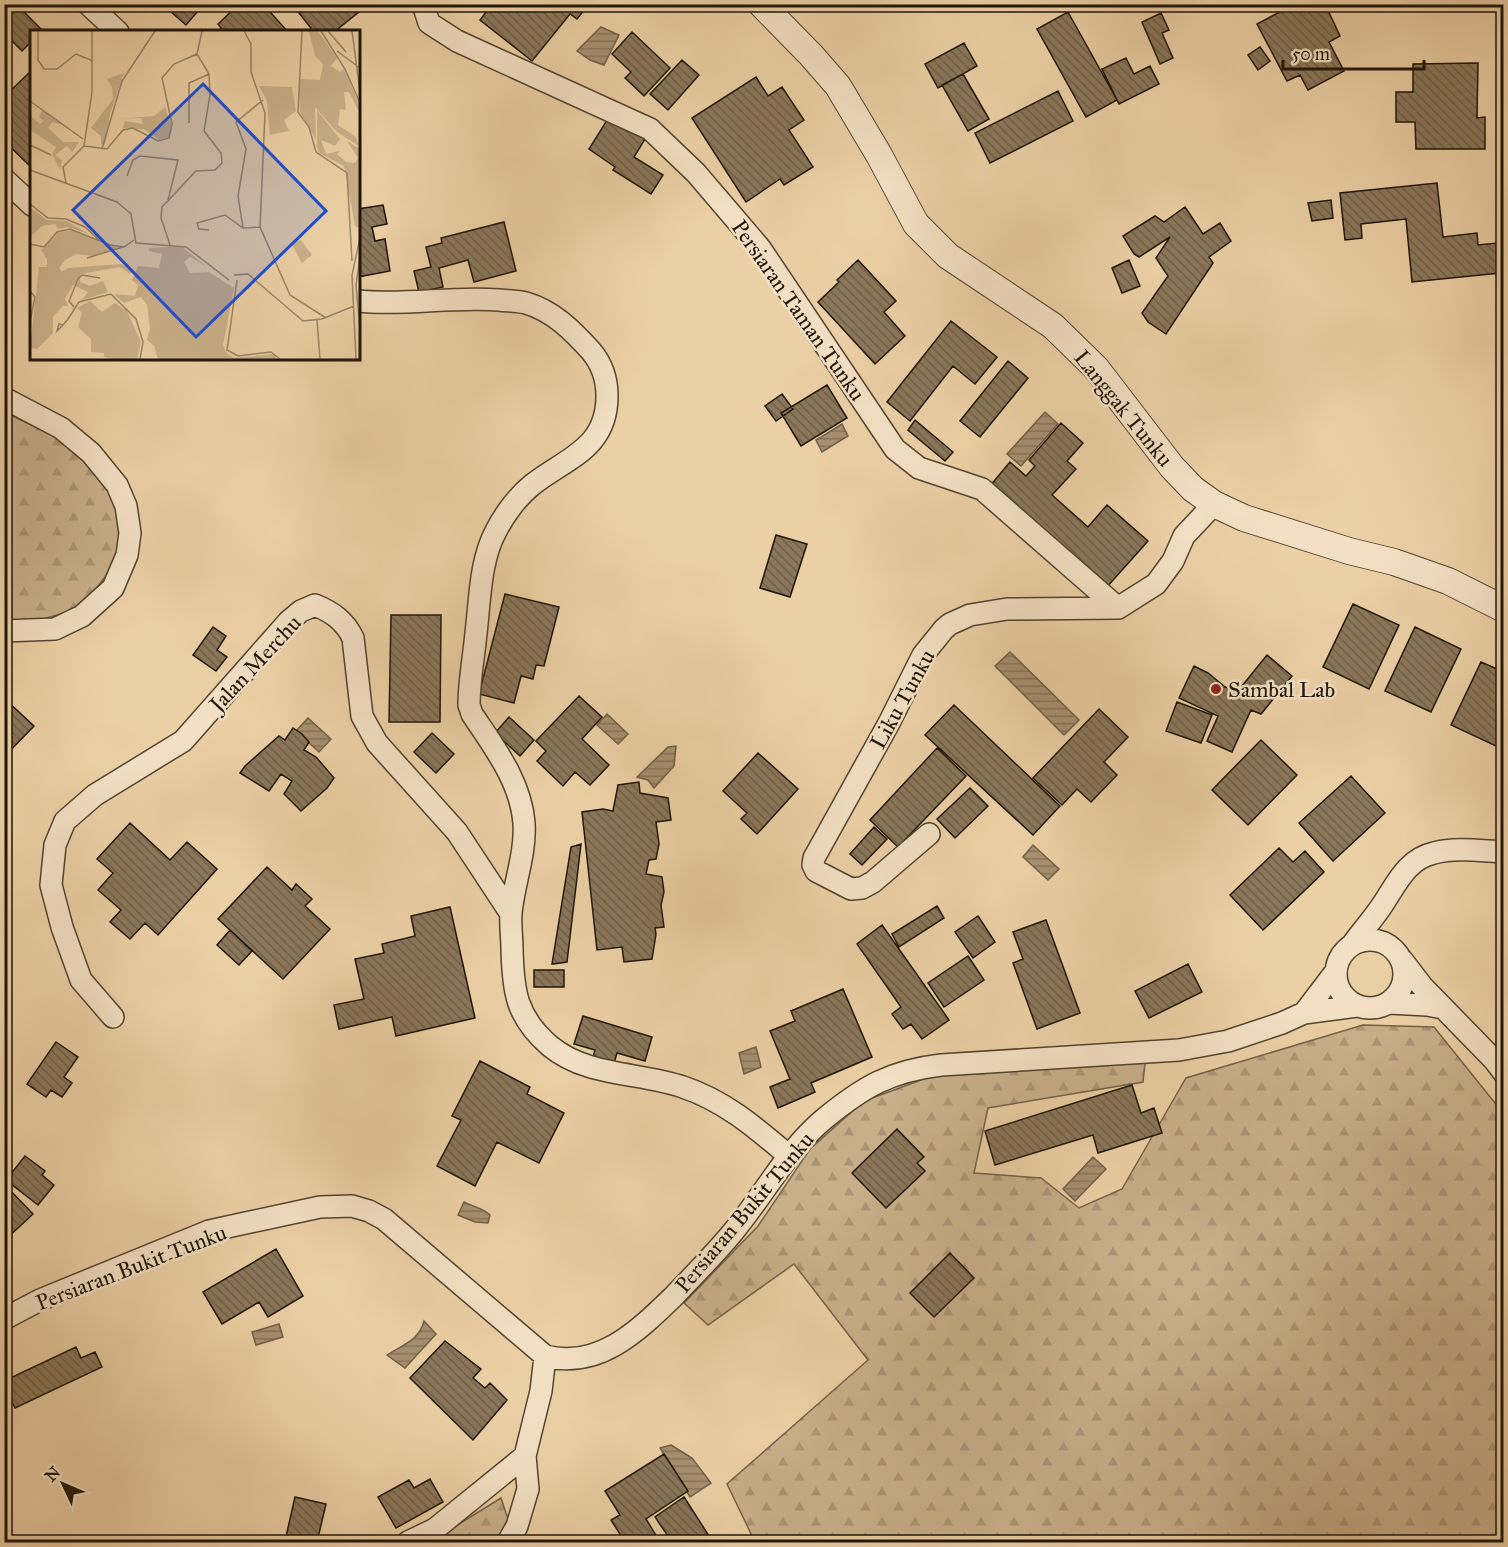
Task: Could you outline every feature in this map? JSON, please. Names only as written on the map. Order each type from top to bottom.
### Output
[{"type":"street","points":[[88,4],[116,30]]},
{"type":"street","name":"Persiaran Taman Tunku","points":[[423,4],[429,23],[457,41],[650,129],[696,173],[760,248],[895,449],[919,468],[982,489],[1118,608]]},
{"type":"street","name":"Langgak Tunku","points":[[761,4],[838,86],[916,224],[948,256],[1053,326],[1096,368],[1172,467],[1193,489],[1214,504],[1254,522],[1394,562],[1448,581],[1503,609]]},
{"type":"street","points":[[4,179],[30,203]]},
{"type":"street","points":[[360,301],[384,303],[479,298],[524,303],[545,310],[564,324],[593,354],[604,372],[607,406],[597,436],[576,456],[531,486],[495,532],[485,561],[469,705],[472,714],[507,768],[522,808],[524,842],[511,914],[513,984],[528,1023],[551,1046],[584,1066],[681,1086],[706,1095],[738,1114],[789,1156]]},
{"type":"street","points":[[4,398],[61,428],[91,453],[117,485],[126,506],[130,533],[127,555],[113,588],[82,616],[55,629],[4,631]]},
{"type":"street","name":"Liku Tunku","points":[[929,834],[873,882],[862,888],[851,889],[816,871],[813,865],[814,858],[889,723],[923,655],[944,628],[970,615],[1007,609],[1118,608],[1156,584],[1173,561],[1184,536],[1214,504]]},
{"type":"street","name":"Jalan Merchu","points":[[113,1017],[81,980],[62,927],[51,885],[55,845],[65,821],[95,795],[183,741],[289,621],[301,611],[315,605],[331,611],[349,629],[353,638],[362,716],[370,732],[457,832],[511,914]]},
{"type":"street","points":[[1383,904],[1405,972],[1398,995],[1389,1003],[1378,1008],[1367,1009],[1357,1006],[1341,992],[1336,982],[1338,961],[1414,861],[1432,853],[1454,850],[1503,852]]},
{"type":"street","points":[[1352,945],[1363,940],[1387,943],[1399,955],[1411,974],[1495,1061],[1503,1073]]},
{"type":"street","name":"Persiaran Bukit Tunku","points":[[1304,1013],[1336,971]]},
{"type":"street","points":[[1389,1003],[1443,1008]]},
{"type":"street","name":"Persiaran Bukit Tunku","points":[[4,1319],[40,1300],[209,1231],[320,1207],[352,1206],[384,1219],[545,1356],[559,1360],[573,1360],[596,1354],[635,1333],[692,1278],[733,1232],[789,1156],[823,1120],[864,1089],[892,1075],[941,1065],[1179,1050],[1228,1041],[1304,1013],[1357,1006]]},
{"type":"street","points":[[508,1542],[517,1527],[528,1489],[525,1456],[541,1390],[545,1356]]},
{"type":"street","points":[[408,1542],[435,1529],[525,1456]]},
{"type":"green space","points":[[4,412],[53,435],[87,464],[108,489],[122,523],[115,566],[78,609],[43,619],[5,623]]},
{"type":"green space","points":[[1363,1025],[1434,1027],[1503,1113],[1503,1542],[755,1542],[727,1484],[868,1360],[794,1264],[708,1325],[684,1303],[758,1226],[810,1149],[864,1101],[932,1076],[1145,1063],[1143,1082],[988,1108],[974,1173],[1041,1178],[1079,1208],[1122,1189],[1186,1078]]},
{"type":"green space","points":[[501,1498],[511,1528],[502,1542],[430,1542]]},
{"type":"shaded area","points":[[601,27],[619,35],[604,65],[590,60],[577,51]]},
{"type":"shaded area","points":[[1045,412],[1058,424],[1021,466],[1007,454]]},
{"type":"shaded area","points":[[842,424],[848,436],[822,452],[816,440]]},
{"type":"shaded area","points":[[1010,652],[1079,720],[1064,735],[995,666]]},
{"type":"shaded area","points":[[607,714],[628,734],[618,744],[597,725]]},
{"type":"shaded area","points":[[308,718],[331,739],[319,752],[296,731]]},
{"type":"shaded area","points":[[676,746],[674,766],[654,788],[648,780],[637,777],[668,747]]},
{"type":"shaded area","points":[[1033,845],[1059,869],[1048,880],[1023,857]]},
{"type":"shaded area","points":[[756,1047],[761,1067],[744,1074],[739,1053]]},
{"type":"shaded area","points":[[1093,1157],[1106,1169],[1075,1201],[1063,1189]]},
{"type":"shaded area","points":[[464,1202],[490,1215],[488,1223],[475,1222],[458,1215]]},
{"type":"shaded area","points":[[424,1321],[436,1334],[405,1368],[387,1355],[414,1338],[422,1328]]},
{"type":"shaded area","points":[[279,1324],[283,1337],[256,1345],[252,1332]]},
{"type":"shaded area","points":[[671,1445],[692,1458],[711,1483],[690,1497],[660,1448]]},
{"type":"building","points":[[4,4],[16,4],[42,30],[30,30],[30,43],[22,51],[10,39],[4,44]]},
{"type":"building","points":[[162,4],[204,4],[186,25]]},
{"type":"building","points":[[239,4],[263,4],[286,30],[222,30],[218,24]]},
{"type":"building","points":[[292,4],[363,4],[365,7],[336,30],[312,30]]},
{"type":"building","points":[[492,4],[589,4],[577,19],[570,14],[532,61],[480,20]]},
{"type":"building","points":[[1295,4],[1325,4],[1340,36],[1329,42],[1344,71],[1308,90],[1300,75],[1287,81],[1257,24]]},
{"type":"building","points":[[1068,12],[1117,100],[1086,117],[1037,29]]},
{"type":"building","points":[[1161,13],[1169,30],[1162,33],[1173,58],[1160,64],[1142,22]]},
{"type":"building","points":[[632,32],[670,68],[644,96],[625,78],[631,72],[612,54]]},
{"type":"building","points":[[964,43],[977,66],[938,88],[925,64]]},
{"type":"building","points":[[1260,47],[1270,61],[1258,70],[1248,55]]},
{"type":"building","points":[[1126,58],[1134,74],[1150,66],[1159,84],[1119,104],[1102,69]]},
{"type":"building","points":[[682,60],[699,75],[668,110],[650,94]]},
{"type":"building","points":[[1478,63],[1477,118],[1485,117],[1485,149],[1416,149],[1415,122],[1396,122],[1396,92],[1413,92],[1413,64]]},
{"type":"building","points":[[30,72],[30,166],[4,141],[4,97]]},
{"type":"building","points":[[963,74],[989,119],[968,131],[942,85]]},
{"type":"building","points":[[756,77],[768,96],[782,87],[804,120],[789,130],[813,167],[784,185],[780,179],[746,202],[692,118]]},
{"type":"building","points":[[1058,91],[1073,121],[990,163],[975,133]]},
{"type":"building","points":[[609,117],[645,139],[634,157],[663,175],[651,194],[613,170],[615,167],[589,149]]},
{"type":"building","points":[[1437,183],[1443,237],[1477,233],[1478,245],[1497,243],[1500,273],[1412,282],[1406,219],[1361,224],[1362,238],[1345,240],[1340,193]]},
{"type":"building","points":[[1331,200],[1333,218],[1312,221],[1308,203]]},
{"type":"building","points":[[383,205],[387,224],[372,227],[375,241],[385,239],[390,271],[360,277],[360,209]]},
{"type":"building","points":[[1185,207],[1203,234],[1220,223],[1231,241],[1209,257],[1213,263],[1166,334],[1148,322],[1142,313],[1168,276],[1156,258],[1170,237],[1139,257],[1134,254],[1123,236],[1155,216],[1164,222]]},
{"type":"building","points":[[504,222],[516,271],[474,282],[468,260],[439,268],[443,287],[419,292],[414,271],[431,267],[426,247],[442,243],[441,238]]},
{"type":"building","points":[[858,260],[896,301],[884,312],[905,336],[875,364],[818,302]]},
{"type":"building","points":[[1129,260],[1140,286],[1122,293],[1112,268]]},
{"type":"building","points":[[951,321],[997,357],[975,384],[953,366],[910,421],[887,402]]},
{"type":"building","points":[[1008,361],[1028,378],[980,437],[960,421]]},
{"type":"building","points":[[827,385],[847,418],[801,446],[781,413]]},
{"type":"building","points":[[782,394],[793,409],[776,421],[765,406]]},
{"type":"building","points":[[915,420],[953,452],[945,461],[908,430]]},
{"type":"building","points":[[1061,423],[1083,443],[1067,461],[1076,469],[1052,495],[1088,527],[1107,505],[1148,541],[1106,588],[990,486],[1010,462],[1026,476],[1035,466],[1029,460]]},
{"type":"building","points":[[776,535],[807,544],[790,597],[760,588]]},
{"type":"building","points":[[505,594],[559,607],[544,666],[536,665],[533,679],[521,676],[514,703],[479,694]]},
{"type":"building","points":[[1353,604],[1399,625],[1369,689],[1323,667]]},
{"type":"building","points":[[391,615],[441,615],[440,722],[389,722]]},
{"type":"building","points":[[213,627],[226,636],[217,650],[227,657],[216,671],[193,655]]},
{"type":"building","points":[[1415,627],[1461,649],[1431,712],[1385,691]]},
{"type":"building","points":[[1267,655],[1292,676],[1261,714],[1251,710],[1232,752],[1207,741],[1218,716],[1179,698],[1194,666],[1208,673],[1225,687],[1237,692]]},
{"type":"building","points":[[1481,662],[1504,672],[1504,731],[1496,746],[1451,725]]},
{"type":"building","points":[[579,696],[602,717],[582,739],[609,765],[590,785],[575,772],[563,786],[537,761],[546,751],[536,741]]},
{"type":"building","points":[[4,698],[34,726],[4,757]]},
{"type":"building","points":[[1177,702],[1212,715],[1201,743],[1166,731]]},
{"type":"building","points":[[954,705],[1060,806],[1033,835],[925,735]]},
{"type":"building","points":[[1099,709],[1128,737],[1104,762],[1117,775],[1091,802],[1077,789],[1062,805],[1033,778]]},
{"type":"building","points":[[509,717],[534,740],[520,756],[495,733]]},
{"type":"building","points":[[293,728],[309,742],[304,750],[316,757],[334,778],[327,788],[301,811],[284,794],[292,781],[281,774],[269,791],[240,773],[279,736],[285,740]]},
{"type":"building","points":[[432,733],[454,754],[436,773],[414,752]]},
{"type":"building","points":[[1261,740],[1297,775],[1248,825],[1212,790]]},
{"type":"building","points":[[937,748],[966,776],[898,847],[870,820]]},
{"type":"building","points":[[758,753],[798,789],[757,834],[741,819],[747,813],[723,791]]},
{"type":"building","points":[[1351,776],[1385,813],[1333,861],[1299,823]]},
{"type":"building","points":[[639,782],[640,793],[668,798],[671,820],[656,822],[659,844],[656,859],[649,860],[646,874],[662,877],[664,892],[661,905],[664,927],[655,928],[652,959],[624,962],[622,947],[597,950],[582,812],[603,809],[613,811],[618,785]]},
{"type":"building","points":[[970,788],[988,806],[955,838],[937,819]]},
{"type":"building","points":[[130,823],[170,860],[187,842],[217,869],[158,935],[145,923],[130,939],[110,922],[121,910],[98,890],[113,873],[97,859]]},
{"type":"building","points":[[874,827],[887,839],[862,865],[850,854]]},
{"type":"building","points":[[581,844],[567,962],[552,964],[571,847]]},
{"type":"building","points":[[1279,848],[1293,862],[1305,851],[1324,872],[1263,930],[1230,895]]},
{"type":"building","points":[[267,867],[292,890],[296,884],[312,899],[305,906],[330,929],[283,979],[218,919]]},
{"type":"building","points":[[937,906],[944,918],[899,947],[892,934]]},
{"type":"building","points":[[450,907],[475,1018],[396,1036],[392,1017],[339,1029],[334,1005],[364,999],[355,959],[384,953],[382,944],[415,936],[411,916]]},
{"type":"building","points":[[978,916],[995,942],[973,958],[955,932]]},
{"type":"building","points":[[1046,920],[1080,1013],[1037,1029],[1013,963],[1023,959],[1013,932]]},
{"type":"building","points":[[882,925],[949,1020],[922,1039],[911,1024],[903,1029],[892,1014],[901,1007],[857,944]]},
{"type":"building","points":[[230,930],[252,951],[239,965],[217,945]]},
{"type":"building","points":[[968,956],[984,980],[944,1007],[928,983]]},
{"type":"building","points":[[1188,964],[1202,992],[1149,1018],[1135,991]]},
{"type":"building","points":[[534,970],[564,970],[564,987],[534,987]]},
{"type":"building","points":[[843,989],[872,1057],[811,1083],[815,1092],[778,1108],[770,1087],[790,1079],[770,1031],[795,1021],[791,1011]]},
{"type":"building","points":[[583,1016],[652,1037],[645,1061],[617,1053],[612,1070],[591,1064],[595,1050],[574,1044]]},
{"type":"building","points":[[56,1042],[78,1057],[64,1077],[72,1083],[62,1097],[51,1090],[46,1097],[27,1084]]},
{"type":"building","points":[[480,1061],[530,1087],[527,1094],[564,1113],[539,1163],[497,1142],[475,1186],[437,1166],[461,1120],[452,1116]]},
{"type":"building","points":[[1132,1085],[1141,1113],[1154,1108],[1162,1133],[1098,1153],[1093,1135],[995,1165],[985,1131]]},
{"type":"building","points":[[897,1129],[924,1157],[917,1163],[925,1171],[886,1208],[852,1173]]},
{"type":"building","points":[[25,1156],[45,1171],[42,1175],[54,1185],[38,1205],[6,1180]]},
{"type":"building","points":[[4,1184],[33,1214],[4,1241]]},
{"type":"building","points":[[276,1249],[303,1296],[268,1317],[259,1302],[222,1324],[203,1292]]},
{"type":"building","points":[[950,1253],[974,1278],[934,1317],[910,1293]]},
{"type":"building","points":[[445,1341],[481,1369],[473,1378],[485,1388],[490,1383],[507,1400],[473,1440],[410,1378]]},
{"type":"building","points":[[76,1347],[81,1358],[95,1352],[102,1367],[15,1408],[4,1386],[4,1381]]},
{"type":"building","points":[[664,1454],[688,1491],[646,1519],[660,1542],[625,1542],[611,1520],[620,1515],[605,1491]]},
{"type":"building","points":[[430,1479],[443,1502],[396,1528],[378,1497],[409,1480],[414,1488]]},
{"type":"building","points":[[295,1497],[326,1504],[317,1542],[285,1541]]},
{"type":"building","points":[[684,1497],[709,1536],[699,1542],[672,1542],[655,1517]]},
{"type":"place","name":"Sambal Lab","points":[[1216,689]]}]
